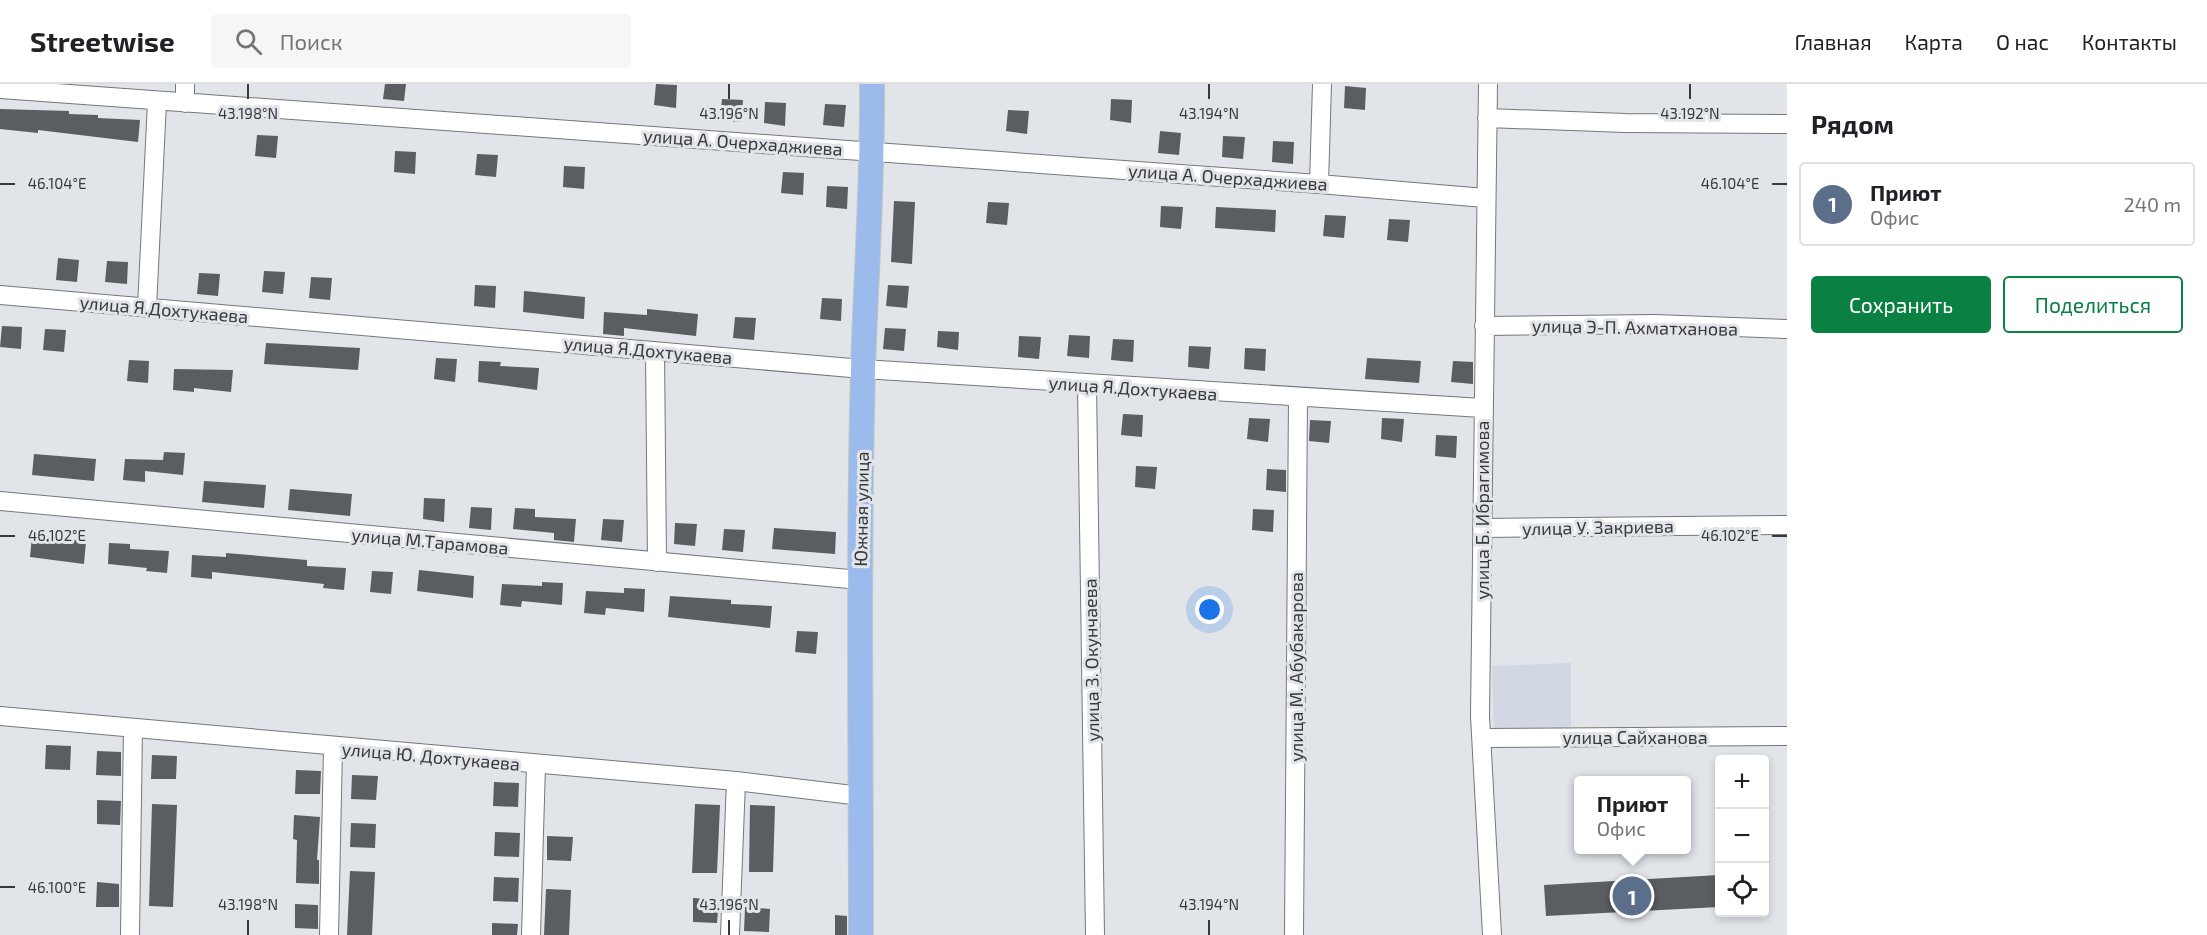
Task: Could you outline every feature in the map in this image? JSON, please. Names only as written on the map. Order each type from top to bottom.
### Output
[{"type":"main road","name":"Южная улица","points":[[861,935],[860,580],[863,369],[873,151],[872,84]]},
{"type":"street","points":[[184,103],[185,84]]},
{"type":"street","points":[[1319,184],[1322,84]]},
{"type":"street","name":"улица Б. Ибрагимова","points":[[1488,84],[1482,408],[1480,716],[1492,935]]},
{"type":"street","name":"улица А. Очерхаджиева","points":[[0,89],[157,102],[873,151],[1485,198]]},
{"type":"street","points":[[147,308],[157,102]]},
{"type":"street","points":[[1487,118],[1625,123],[1787,123]]},
{"type":"street","name":"улица Я.Дохтукаева","points":[[0,295],[863,369],[1088,385],[1482,408]]},
{"type":"street","name":"улица Э-П. Ахматханова","points":[[1484,326],[1656,324],[1787,329]]},
{"type":"street","points":[[655,351],[657,561]]},
{"type":"street","name":"улица З. Окунчаева","points":[[1088,385],[1095,935]]},
{"type":"street","name":"улица М. Абубакарова","points":[[1294,935],[1298,398]]},
{"type":"street","name":"улица М.Тарамова","points":[[0,501],[860,580]]},
{"type":"street","name":"улица У. Закриева","points":[[1482,528],[1787,525]]},
{"type":"street","name":"улица Ю. Дохтукаева","points":[[0,716],[333,748],[736,781],[861,796]]},
{"type":"street","points":[[130,935],[133,728]]},
{"type":"street","name":"улица Сайханова","points":[[1483,738],[1787,736]]},
{"type":"street","points":[[329,935],[333,748]]},
{"type":"street","points":[[531,935],[536,765]]},
{"type":"street","points":[[730,935],[736,781]]},
{"type":"shaded area","points":[[1571,663],[1571,728],[1494,729],[1492,666]]},
{"type":"building","points":[[385,84],[406,84],[404,101],[383,99]]},
{"type":"building","points":[[656,84],[677,85],[676,108],[654,105]]},
{"type":"building","points":[[1345,86],[1366,88],[1365,110],[1344,108]]},
{"type":"building","points":[[722,99],[743,100],[741,122],[720,120]]},
{"type":"building","points":[[1111,99],[1132,100],[1131,123],[1110,120]]},
{"type":"building","points":[[765,102],[786,103],[785,126],[764,123]]},
{"type":"building","points":[[825,104],[846,105],[844,127],[823,125]]},
{"type":"building","points":[[0,109],[69,111],[69,114],[98,115],[98,118],[140,120],[138,142],[38,130],[38,133],[0,129]]},
{"type":"building","points":[[1008,110],[1029,111],[1027,134],[1006,131]]},
{"type":"building","points":[[1160,131],[1181,133],[1179,155],[1158,153]]},
{"type":"building","points":[[257,135],[278,136],[276,158],[255,156]]},
{"type":"building","points":[[1223,136],[1245,137],[1243,159],[1222,157]]},
{"type":"building","points":[[1273,141],[1294,142],[1293,164],[1272,162]]},
{"type":"building","points":[[395,151],[416,152],[415,174],[394,172]]},
{"type":"building","points":[[477,154],[498,155],[496,177],[475,175]]},
{"type":"building","points":[[564,166],[585,167],[584,189],[563,187]]},
{"type":"building","points":[[783,172],[804,173],[803,195],[781,193]]},
{"type":"building","points":[[827,186],[848,187],[847,209],[826,207]]},
{"type":"building","points":[[894,201],[915,202],[912,264],[891,262]]},
{"type":"building","points":[[988,202],[1009,203],[1007,225],[986,223]]},
{"type":"building","points":[[1161,206],[1183,207],[1181,229],[1160,227]]},
{"type":"building","points":[[1216,207],[1276,210],[1275,232],[1215,228]]},
{"type":"building","points":[[1325,215],[1346,216],[1344,238],[1323,236]]},
{"type":"building","points":[[1389,219],[1410,220],[1408,242],[1387,240]]},
{"type":"building","points":[[58,258],[79,260],[77,282],[56,280]]},
{"type":"building","points":[[107,261],[128,262],[127,284],[105,282]]},
{"type":"building","points":[[264,271],[285,272],[283,294],[262,292]]},
{"type":"building","points":[[199,273],[220,274],[218,296],[197,294]]},
{"type":"building","points":[[311,277],[332,278],[330,300],[309,298]]},
{"type":"building","points":[[475,285],[496,286],[495,308],[474,306]]},
{"type":"building","points":[[888,285],[909,286],[907,308],[886,306]]},
{"type":"building","points":[[524,291],[585,297],[584,319],[523,312]]},
{"type":"building","points":[[822,298],[842,299],[841,321],[820,319]]},
{"type":"building","points":[[647,309],[698,314],[696,336],[624,328],[624,336],[603,334],[604,312],[647,315]]},
{"type":"building","points":[[735,317],[756,318],[754,340],[733,338]]},
{"type":"building","points":[[2,326],[22,327],[21,349],[0,347]]},
{"type":"building","points":[[885,328],[906,329],[904,351],[883,349]]},
{"type":"building","points":[[45,329],[66,330],[64,352],[43,350]]},
{"type":"building","points":[[938,331],[959,332],[958,350],[937,347]]},
{"type":"building","points":[[1069,335],[1090,336],[1089,358],[1067,356]]},
{"type":"building","points":[[1019,336],[1041,337],[1039,359],[1018,357]]},
{"type":"building","points":[[1113,339],[1134,340],[1133,362],[1111,360]]},
{"type":"building","points":[[266,343],[360,348],[358,370],[264,364]]},
{"type":"building","points":[[1189,346],[1211,347],[1209,369],[1188,367]]},
{"type":"building","points":[[1245,348],[1266,349],[1265,371],[1244,369]]},
{"type":"building","points":[[436,358],[457,359],[455,382],[434,379]]},
{"type":"building","points":[[1367,358],[1421,361],[1419,383],[1365,379]]},
{"type":"building","points":[[129,360],[149,361],[148,383],[127,381]]},
{"type":"building","points":[[479,361],[501,362],[500,366],[539,368],[537,390],[478,382]]},
{"type":"building","points":[[1453,361],[1473,362],[1473,384],[1451,382]]},
{"type":"building","points":[[174,369],[233,370],[231,392],[194,388],[194,392],[173,390]]},
{"type":"building","points":[[1123,414],[1143,415],[1142,437],[1121,435]]},
{"type":"building","points":[[1249,418],[1270,419],[1268,442],[1247,439]]},
{"type":"building","points":[[1382,418],[1404,419],[1402,442],[1381,439]]},
{"type":"building","points":[[1310,420],[1331,421],[1329,443],[1309,441]]},
{"type":"building","points":[[1436,435],[1457,436],[1456,458],[1435,456]]},
{"type":"building","points":[[164,452],[185,453],[183,475],[145,471],[145,482],[123,480],[125,459],[163,460]]},
{"type":"building","points":[[34,454],[96,459],[94,481],[32,475]]},
{"type":"building","points":[[1136,466],[1157,467],[1155,489],[1135,487]]},
{"type":"building","points":[[1267,469],[1286,470],[1286,492],[1266,490]]},
{"type":"building","points":[[204,481],[266,485],[264,508],[202,502]]},
{"type":"building","points":[[290,489],[352,494],[350,516],[288,510]]},
{"type":"building","points":[[424,498],[445,499],[444,522],[423,519]]},
{"type":"building","points":[[471,507],[492,508],[491,530],[469,528]]},
{"type":"building","points":[[515,508],[535,509],[535,517],[576,519],[574,542],[554,540],[554,533],[513,529]]},
{"type":"building","points":[[1253,509],[1274,510],[1273,532],[1252,530]]},
{"type":"building","points":[[603,519],[624,520],[622,542],[601,540]]},
{"type":"building","points":[[675,523],[697,524],[695,546],[674,544]]},
{"type":"building","points":[[774,528],[836,532],[835,554],[772,549]]},
{"type":"building","points":[[724,529],[745,530],[743,552],[722,550]]},
{"type":"building","points":[[32,536],[86,541],[84,564],[30,557]]},
{"type":"building","points":[[109,543],[130,544],[130,549],[169,551],[167,573],[146,571],[147,568],[108,564]]},
{"type":"building","points":[[226,553],[307,560],[307,566],[346,568],[344,590],[323,588],[324,584],[212,572],[212,579],[191,577],[192,555],[226,557]]},
{"type":"building","points":[[419,570],[474,576],[473,598],[417,591]]},
{"type":"building","points":[[372,571],[393,572],[391,594],[370,592]]},
{"type":"building","points":[[542,582],[563,583],[562,605],[522,601],[521,607],[500,605],[502,584],[542,586]]},
{"type":"building","points":[[624,588],[645,589],[644,612],[606,608],[605,615],[584,613],[586,591],[624,593]]},
{"type":"building","points":[[670,596],[731,600],[731,604],[772,606],[770,628],[668,617]]},
{"type":"building","points":[[797,631],[818,632],[816,654],[795,652]]},
{"type":"building","points":[[46,745],[71,746],[70,770],[45,769]]},
{"type":"building","points":[[97,751],[121,752],[121,776],[96,775]]},
{"type":"building","points":[[152,755],[177,756],[176,779],[151,779]]},
{"type":"building","points":[[296,770],[321,771],[320,794],[295,794]]},
{"type":"building","points":[[352,775],[378,776],[376,800],[351,799]]},
{"type":"building","points":[[494,782],[519,783],[518,807],[493,806]]},
{"type":"building","points":[[97,800],[121,801],[120,825],[97,824]]},
{"type":"building","points":[[152,804],[177,805],[173,907],[149,906]]},
{"type":"building","points":[[695,804],[720,805],[717,873],[692,873]]},
{"type":"building","points":[[750,805],[775,806],[773,872],[749,872]]},
{"type":"building","points":[[294,815],[320,817],[317,860],[319,860],[319,884],[296,883],[297,840],[293,839]]},
{"type":"building","points":[[351,823],[376,824],[375,848],[350,847]]},
{"type":"building","points":[[495,832],[520,833],[519,857],[494,856]]},
{"type":"building","points":[[547,836],[573,837],[571,861],[547,860]]},
{"type":"building","points":[[350,871],[375,872],[372,935],[347,935]]},
{"type":"building","points":[[1715,875],[1715,907],[1546,916],[1544,885]]},
{"type":"building","points":[[494,877],[519,878],[518,902],[493,901]]},
{"type":"building","points":[[97,882],[119,884],[119,907],[96,907]]},
{"type":"building","points":[[546,889],[571,890],[569,935],[544,935]]},
{"type":"building","points":[[693,898],[719,900],[717,923],[693,922]]},
{"type":"building","points":[[295,904],[318,905],[318,929],[295,928]]},
{"type":"building","points":[[745,907],[770,909],[769,932],[744,931]]},
{"type":"building","points":[[835,915],[847,916],[847,935],[835,935]]},
{"type":"building","points":[[492,923],[518,924],[517,935],[492,935]]},
{"type":"place","name":"Приют","points":[[1632,896]]}]
